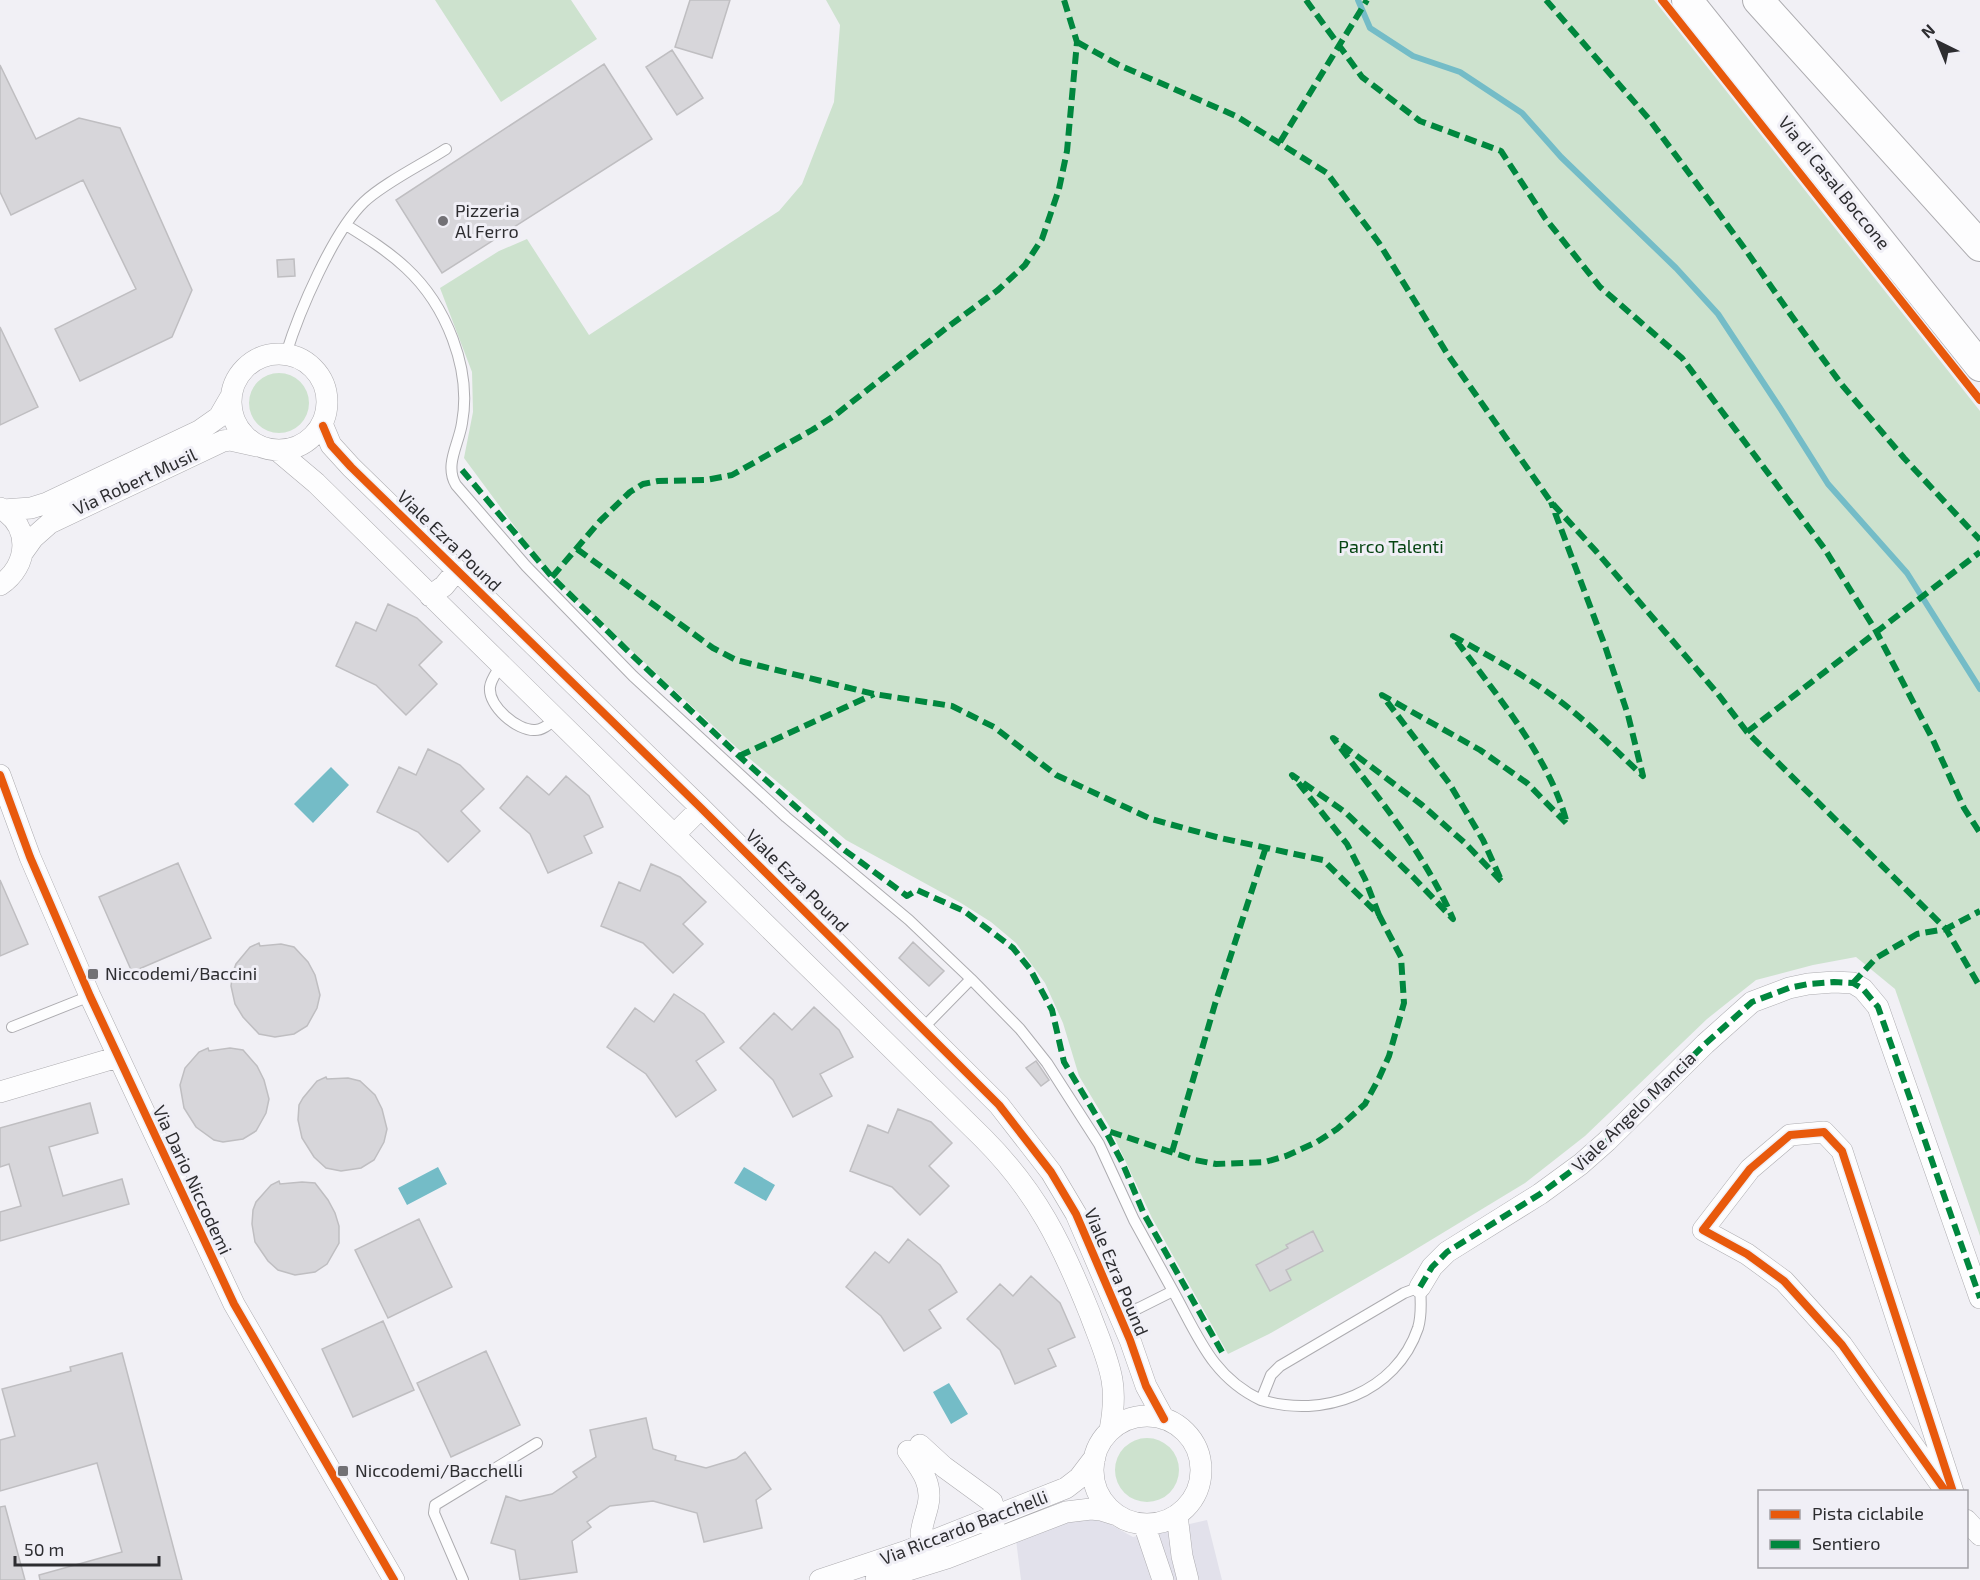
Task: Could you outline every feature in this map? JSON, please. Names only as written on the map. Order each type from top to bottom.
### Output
[{"type":"street","name":"Via di Casal Boccone","points":[[1687,0],[1980,366]]},
{"type":"street","points":[[1758,0],[1980,246]]},
{"type":"street","points":[[269,449],[300,446],[314,435],[322,426],[327,403],[322,380],[302,360],[286,354],[264,356],[246,366],[234,384],[230,398],[233,419],[238,429],[251,442],[269,449],[316,483],[998,1153],[1040,1206],[1059,1240],[1104,1351],[1113,1381],[1114,1394],[1110,1430]]},
{"type":"street","name":"Via Robert Musil","points":[[2,509],[26,509],[47,504],[199,431],[219,417],[230,398]]},
{"type":"street","name":"Viale Ezra Pound","points":[[322,426],[341,457],[701,808],[999,1105],[1051,1172],[1076,1214],[1146,1386],[1164,1419]]},
{"type":"street","name":"Via Robert Musil","points":[[1,585],[13,575],[23,552],[33,538],[50,523],[223,441],[230,440],[269,449]]},
{"type":"street","points":[[2,509],[19,526],[23,538],[23,552]]},
{"type":"street","points":[[430,596],[444,586],[457,570]]},
{"type":"street","name":"Via Dario Niccodemi","points":[[0,775],[30,857],[90,996],[234,1304],[394,1580]]},
{"type":"street","points":[[675,834],[701,808]]},
{"type":"street","name":"Viale Angelo Mancia","points":[[1420,1287],[1432,1267],[1447,1252],[1540,1194],[1581,1164],[1705,1044],[1752,1002],[1789,988],[1834,982],[1853,983],[1863,989],[1878,1006],[1980,1298]]},
{"type":"street","points":[[0,1092],[118,1057]]},
{"type":"street","points":[[1945,1490],[1842,1345],[1784,1281],[1747,1254],[1703,1230],[1750,1168],[1790,1135],[1824,1132],[1842,1150],[1953,1490]]},
{"type":"street","points":[[1138,1418],[1164,1419],[1180,1428],[1195,1445],[1201,1467],[1193,1499],[1177,1515],[1161,1522],[1144,1524],[1130,1521],[1117,1515],[1105,1504],[1097,1490],[1094,1473],[1095,1457],[1110,1430],[1120,1423],[1138,1418]]},
{"type":"street","points":[[947,1558],[922,1538],[921,1532],[928,1504],[928,1485],[914,1448],[990,1500],[994,1505],[995,1517],[992,1540]]},
{"type":"street","name":"Via Riccardo Bacchelli","points":[[820,1580],[995,1517],[1066,1488],[1079,1478],[1095,1457]]},
{"type":"street","name":"Via Riccardo Bacchelli","points":[[876,1580],[947,1558],[1075,1510],[1101,1510],[1117,1515]]},
{"type":"street","points":[[1177,1515],[1182,1556],[1188,1580]]},
{"type":"street","points":[[1968,1522],[1980,1535]]},
{"type":"street","points":[[1144,1524],[1163,1580]]},
{"type":"lane","points":[[286,354],[328,254],[346,225],[365,201],[446,149]]},
{"type":"lane","points":[[346,225],[392,256],[410,272],[430,296],[448,330],[457,355],[465,393],[462,429],[451,471],[452,477],[463,493],[525,566],[633,676],[786,817],[909,920],[1020,1029],[1047,1062],[1099,1144],[1134,1220],[1173,1291],[1217,1367],[1233,1384],[1261,1400],[1288,1407],[1323,1405],[1351,1398],[1380,1380],[1401,1359],[1413,1341],[1420,1319],[1420,1287],[1404,1293],[1280,1366],[1271,1375],[1261,1400]]},
{"type":"lane","points":[[501,665],[490,684],[490,690],[495,704],[515,724],[533,730],[543,728],[556,718]]},
{"type":"lane","points":[[924,1028],[971,979]]},
{"type":"lane","points":[[12,1027],[90,996]]},
{"type":"lane","points":[[1119,1315],[1140,1308],[1173,1291]]},
{"type":"lane","points":[[463,1580],[434,1513],[435,1505],[537,1443]]},
{"type":"shaded area","points":[[1097,1517],[1133,1537],[1207,1520],[1222,1580],[1021,1580],[1016,1540],[1051,1526]]},
{"type":"green space","points":[[435,0],[571,0],[597,39],[501,102]]},
{"type":"green space","name":"Parco Talenti","points":[[826,0],[1654,0],[1980,411],[1980,1236],[1895,989],[1856,957],[1813,965],[1756,980],[1707,1019],[1585,1136],[1525,1183],[1403,1257],[1269,1334],[1228,1354],[1152,1218],[1109,1126],[1079,1076],[1063,1023],[1045,983],[1016,943],[991,922],[961,903],[846,840],[737,748],[552,577],[464,458],[473,412],[472,372],[440,288],[499,251],[527,239],[589,335],[779,211],[802,184],[834,102],[840,25]]},
{"type":"green space","points":[[273,373],[285,373],[296,378],[304,386],[309,403],[307,415],[296,428],[285,433],[273,433],[262,428],[254,420],[249,409],[249,397],[254,386],[262,378]]},
{"type":"green space","points":[[1147,1438],[1159,1440],[1170,1447],[1177,1458],[1179,1470],[1177,1482],[1170,1493],[1159,1500],[1147,1502],[1135,1500],[1124,1493],[1117,1482],[1115,1470],[1117,1458],[1124,1447],[1135,1440]]},
{"type":"water","points":[[331,767],[349,785],[313,823],[294,804]]},
{"type":"water","points":[[438,1167],[447,1184],[407,1205],[398,1188]]},
{"type":"water","points":[[744,1167],[775,1185],[766,1201],[734,1183]]},
{"type":"water","points":[[949,1383],[968,1414],[951,1424],[933,1392]]},
{"type":"building","points":[[690,0],[730,0],[712,58],[675,47]]},
{"type":"building","points":[[672,50],[703,98],[677,115],[646,67]]},
{"type":"building","points":[[604,64],[652,139],[442,273],[396,200]]},
{"type":"building","points":[[0,65],[36,139],[79,118],[120,128],[192,290],[172,337],[80,381],[55,329],[136,289],[83,180],[11,215],[0,192]]},
{"type":"building","points":[[294,259],[295,276],[278,277],[277,260]]},
{"type":"building","points":[[0,327],[38,407],[0,425]]},
{"type":"building","points":[[388,604],[417,618],[442,642],[419,665],[437,684],[406,715],[376,685],[336,666],[356,622],[376,631]]},
{"type":"building","points":[[428,749],[460,765],[484,789],[461,811],[480,831],[448,862],[418,832],[377,812],[399,767],[416,775]]},
{"type":"building","points":[[527,776],[549,795],[566,776],[589,796],[603,827],[584,836],[592,853],[548,873],[530,834],[500,808]]},
{"type":"building","points":[[178,863],[211,938],[132,972],[99,897]]},
{"type":"building","points":[[651,864],[680,877],[706,902],[683,924],[703,944],[673,973],[643,943],[601,926],[619,882],[640,891]]},
{"type":"building","points":[[0,880],[28,944],[0,956]]},
{"type":"building","points":[[913,942],[944,971],[929,986],[899,958]]},
{"type":"building","points":[[259,943],[260,946],[281,944],[294,947],[308,962],[315,975],[320,995],[317,1008],[307,1026],[294,1034],[275,1037],[259,1034],[243,1017],[235,1004],[231,986],[236,964],[250,947]]},
{"type":"building","points":[[674,994],[704,1014],[724,1042],[696,1061],[716,1090],[676,1117],[646,1074],[607,1047],[635,1008],[654,1022]]},
{"type":"building","points":[[814,1007],[839,1030],[853,1057],[820,1074],[832,1096],[793,1117],[773,1080],[740,1048],[774,1013],[792,1030]]},
{"type":"building","points":[[208,1048],[209,1051],[230,1048],[243,1050],[257,1066],[264,1080],[269,1099],[266,1113],[256,1131],[243,1139],[223,1142],[214,1140],[196,1127],[184,1108],[180,1085],[185,1068],[199,1052]]},
{"type":"building","points":[[1036,1061],[1049,1080],[1041,1086],[1026,1068]]},
{"type":"building","points":[[326,1077],[327,1079],[348,1078],[360,1081],[375,1095],[382,1109],[387,1129],[384,1142],[374,1160],[361,1168],[341,1171],[326,1168],[314,1157],[302,1138],[298,1120],[299,1105],[317,1081]]},
{"type":"building","points":[[90,1103],[98,1133],[49,1147],[63,1196],[122,1179],[129,1204],[0,1241],[0,1212],[21,1206],[9,1164],[0,1167],[0,1128]]},
{"type":"building","points":[[898,1109],[931,1122],[952,1143],[929,1166],[949,1186],[920,1215],[892,1187],[850,1171],[868,1125],[888,1133]]},
{"type":"building","points":[[279,1181],[280,1184],[315,1183],[335,1213],[339,1226],[339,1243],[327,1264],[315,1272],[295,1275],[278,1270],[268,1261],[255,1242],[252,1224],[256,1202],[271,1185]]},
{"type":"building","points":[[419,1219],[452,1287],[388,1318],[355,1250]]},
{"type":"building","points":[[1313,1231],[1323,1251],[1286,1270],[1291,1280],[1270,1291],[1256,1265],[1288,1248],[1286,1245]]},
{"type":"building","points":[[908,1239],[940,1265],[957,1292],[929,1310],[941,1328],[904,1351],[881,1316],[846,1287],[875,1252],[889,1263]]},
{"type":"building","points":[[1031,1276],[1060,1303],[1075,1337],[1048,1349],[1056,1366],[1015,1384],[1000,1350],[967,1319],[1000,1284],[1013,1296]]},
{"type":"building","points":[[383,1321],[414,1390],[353,1417],[322,1349]]},
{"type":"building","points":[[486,1351],[520,1425],[451,1457],[417,1383]]},
{"type":"building","points":[[122,1353],[182,1580],[40,1580],[39,1575],[122,1552],[97,1463],[0,1491],[0,1440],[15,1436],[2,1389],[71,1371],[70,1367]]},
{"type":"building","points":[[646,1418],[653,1449],[676,1456],[675,1460],[706,1468],[736,1459],[745,1452],[771,1489],[756,1500],[762,1528],[704,1542],[697,1513],[653,1501],[610,1506],[587,1522],[591,1527],[572,1541],[577,1572],[520,1580],[515,1550],[491,1543],[506,1496],[520,1501],[552,1494],[577,1477],[573,1472],[596,1457],[590,1430]]},
{"type":"building","points":[[5,1506],[25,1580],[0,1580],[0,1507]]},
{"type":"waterway","points":[[1358,0],[1370,28],[1413,56],[1460,72],[1522,113],[1561,157],[1676,268],[1718,314],[1828,484],[1907,573],[1980,689]]},
{"type":"marked path","points":[[552,577],[600,521],[630,492],[643,484],[658,481],[706,480],[732,475],[812,430],[834,416],[998,290],[1025,265],[1042,239],[1059,189],[1067,151],[1077,42],[1064,0]]},
{"type":"marked path","points":[[1306,0],[1362,77],[1420,121],[1501,151],[1545,218],[1600,287],[1682,358],[1824,548],[1876,631],[1932,738],[1964,808],[1980,833]]},
{"type":"marked path","points":[[1280,142],[1367,0]]},
{"type":"marked path","points":[[1546,0],[1649,119],[1842,385],[1904,458],[1980,540]]},
{"type":"marked path","points":[[1077,42],[1119,65],[1236,116],[1327,173],[1379,243],[1448,355],[1551,502],[1718,694],[1747,732],[1946,929],[1980,987]]},
{"type":"marked path","points":[[462,470],[552,577],[739,756],[843,849],[907,896],[917,890],[964,911],[1013,948],[1030,969],[1052,1010],[1064,1062],[1105,1130],[1122,1162],[1144,1214],[1222,1352]]},
{"type":"marked path","points":[[1379,915],[1365,879],[1347,844],[1292,775],[1345,812],[1453,919],[1414,847],[1333,738],[1422,805],[1466,844],[1502,882],[1483,840],[1449,783],[1382,695],[1480,750],[1527,783],[1567,824],[1559,799],[1534,750],[1453,636],[1553,696],[1588,724],[1643,776],[1628,715],[1605,646],[1551,502]]},
{"type":"marked path","points":[[577,549],[713,648],[736,660],[874,694],[952,706],[994,727],[1056,775],[1151,819],[1220,838],[1323,860],[1379,915],[1401,957],[1404,1003],[1389,1056],[1379,1078],[1365,1104],[1337,1129],[1317,1142],[1286,1156],[1265,1162],[1216,1164],[1195,1160],[1105,1130]]},
{"type":"marked path","points":[[1747,732],[1980,552]]},
{"type":"marked path","points":[[739,756],[874,694]]},
{"type":"marked path","points":[[1172,1152],[1215,1004],[1266,847]]},
{"type":"marked path","points":[[1853,983],[1876,958],[1917,934],[1946,929],[1980,911]]},
{"type":"marked path","points":[[1420,1287],[1432,1267],[1447,1252],[1540,1194],[1581,1164],[1705,1044],[1752,1002],[1789,988],[1834,982],[1853,983],[1863,989],[1878,1007],[1980,1298]]},
{"type":"cycle path","points":[[1662,0],[1980,400]]},
{"type":"cycle path","points":[[323,426],[331,445],[351,467],[701,808],[999,1105],[1051,1172],[1076,1214],[1130,1340],[1146,1386],[1164,1419]]},
{"type":"cycle path","points":[[0,775],[30,857],[90,996],[234,1304],[394,1580]]},
{"type":"cycle path","points":[[1945,1490],[1842,1345],[1784,1281],[1747,1254],[1703,1230],[1750,1169],[1790,1135],[1824,1132],[1842,1151],[1952,1490]]},
{"type":"place","name":"Pizzeria Al Ferro","points":[[443,221]]},
{"type":"place","name":"Niccodemi/Baccini","points":[[93,974]]},
{"type":"place","name":"Niccodemi/Bacchelli","points":[[343,1471]]}]
